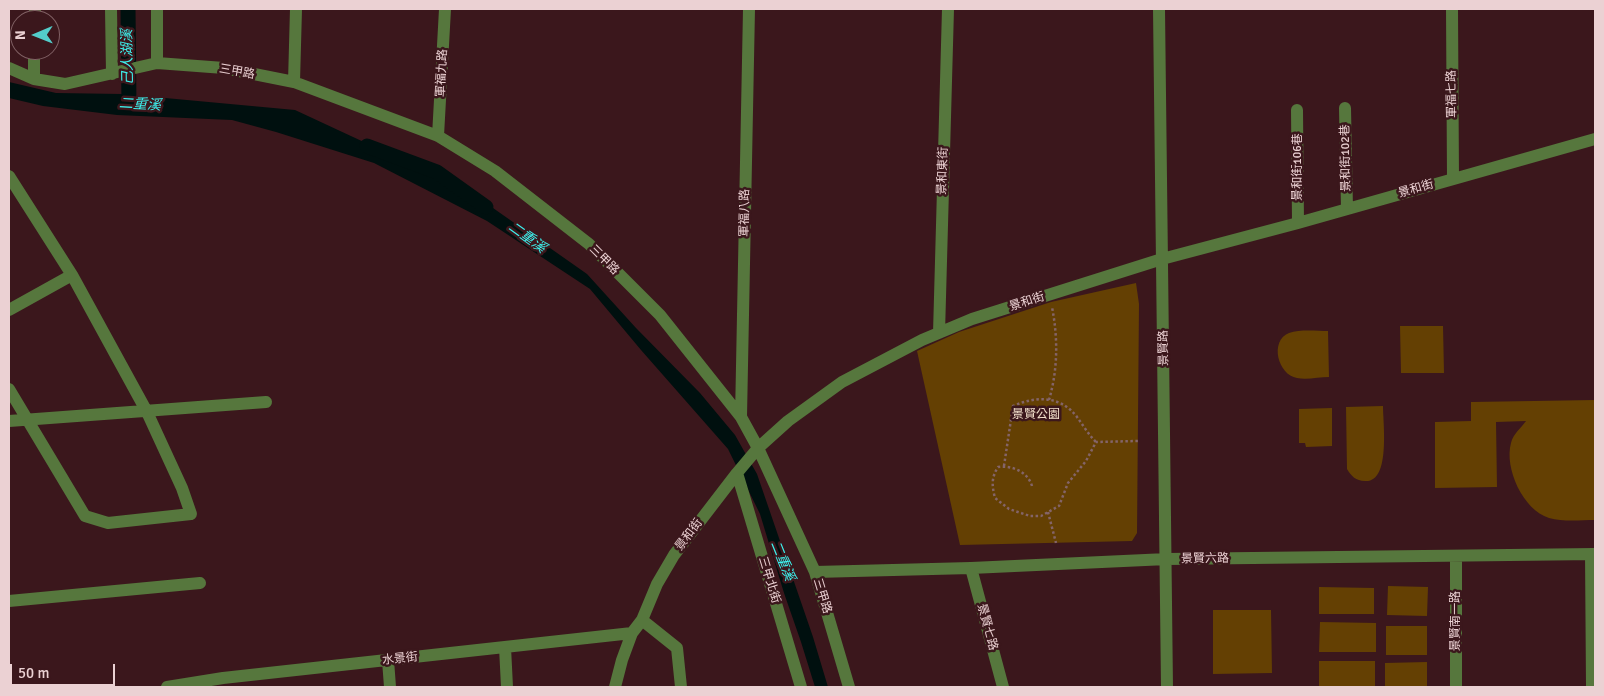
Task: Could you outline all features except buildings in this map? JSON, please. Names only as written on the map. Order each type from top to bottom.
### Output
[{"type":"street","points":[[111,9],[112,74]]},
{"type":"street","points":[[157,9],[157,63]]},
{"type":"street","points":[[294,82],[296,9]]},
{"type":"street","name":"軍福九路","points":[[438,136],[445,9]]},
{"type":"street","name":"軍福八路","points":[[741,417],[749,9]]},
{"type":"street","name":"景和東街","points":[[938,333],[948,9]]},
{"type":"street","name":"景賢路","points":[[1159,9],[1167,687]]},
{"type":"street","name":"軍福七路","points":[[1452,9],[1453,178]]},
{"type":"street","points":[[34,60],[34,79]]},
{"type":"street","name":"三甲路","points":[[9,68],[34,79],[65,84],[157,63],[224,68],[294,82],[438,136],[495,171],[589,244],[660,315],[741,417],[758,448],[815,572],[850,687]]},
{"type":"street","name":"景和街102巷","points":[[1345,108],[1347,209]]},
{"type":"street","name":"景和街106巷","points":[[1297,110],[1298,223]]},
{"type":"street","name":"景和街","points":[[615,687],[632,633],[642,620],[657,584],[674,555],[758,448],[788,421],[842,382],[922,340],[972,319],[1162,259],[1298,223],[1595,139]]},
{"type":"street","points":[[9,176],[72,275],[147,412],[182,488],[191,514],[108,523],[85,516],[9,389]]},
{"type":"street","points":[[9,310],[72,275]]},
{"type":"street","points":[[9,421],[266,402]]},
{"type":"street","name":"三甲北街","points":[[737,473],[801,687]]},
{"type":"street","points":[[1592,687],[1593,554]]},
{"type":"street","name":"景賢六路","points":[[815,572],[971,568],[1166,559],[1593,554]]},
{"type":"street","name":"景賢南一路","points":[[1456,556],[1456,687]]},
{"type":"street","name":"景賢七路","points":[[971,568],[1003,687]]},
{"type":"street","points":[[9,601],[200,582]]},
{"type":"street","points":[[642,620],[677,648],[681,687]]},
{"type":"street","name":"水景街","points":[[168,687],[224,682],[388,660],[632,633]]},
{"type":"street","points":[[505,647],[507,687]]},
{"type":"street","points":[[388,660],[390,687]]},
{"type":"path","points":[[1049,400],[1054,377],[1057,345],[1051,302]]},
{"type":"path","points":[[1004,466],[1013,406],[1022,402],[1055,400],[1076,416],[1096,442],[1138,441]]},
{"type":"path","points":[[1032,486],[1030,478],[1013,468],[998,467],[993,474],[994,498],[1009,509],[1030,516],[1041,516],[1059,506],[1068,483],[1086,461],[1096,442]]},
{"type":"path","points":[[1048,512],[1056,543]]},
{"type":"green space","name":"景賢公園","points":[[1136,283],[1139,304],[1137,533],[1132,541],[960,545],[917,351],[959,332],[1051,302]]},
{"type":"green space","points":[[1400,326],[1443,326],[1444,373],[1401,373]]},
{"type":"green space","points":[[1298,331],[1328,331],[1329,377],[1309,379],[1290,376],[1281,365],[1278,357],[1279,343],[1283,337]]},
{"type":"green space","points":[[1595,400],[1595,520],[1549,518],[1540,514],[1524,497],[1513,476],[1510,453],[1513,437],[1526,421],[1496,422],[1497,487],[1435,488],[1435,422],[1471,421],[1471,402]]},
{"type":"green space","points":[[1383,406],[1384,451],[1379,473],[1373,479],[1365,481],[1356,479],[1347,469],[1346,407]]},
{"type":"green space","points":[[1332,408],[1332,446],[1306,447],[1305,443],[1299,443],[1299,409]]},
{"type":"green space","points":[[1388,586],[1428,587],[1427,616],[1387,615]]},
{"type":"green space","points":[[1319,587],[1374,588],[1374,614],[1319,614]]},
{"type":"green space","points":[[1213,610],[1271,610],[1272,673],[1213,674]]},
{"type":"green space","points":[[1320,622],[1376,623],[1376,652],[1319,652]]},
{"type":"green space","points":[[1386,626],[1427,626],[1427,655],[1386,655]]},
{"type":"green space","points":[[1319,661],[1375,661],[1375,687],[1319,687]]},
{"type":"green space","points":[[1427,662],[1427,687],[1385,687],[1385,663]]},
{"type":"water","name":"二重溪","points":[[9,82],[56,93],[122,94],[295,110],[381,150],[493,208],[587,274],[636,328],[700,393],[735,435],[757,474],[813,637],[828,687],[815,687],[760,514],[728,449],[590,289],[487,221],[374,163],[232,120],[117,115],[43,106],[9,98]]},
{"type":"waterway","name":"己人湖溪","points":[[128,9],[129,106]]},
{"type":"waterway","name":"二重溪","points":[[367,146],[437,172],[486,207]]}]
